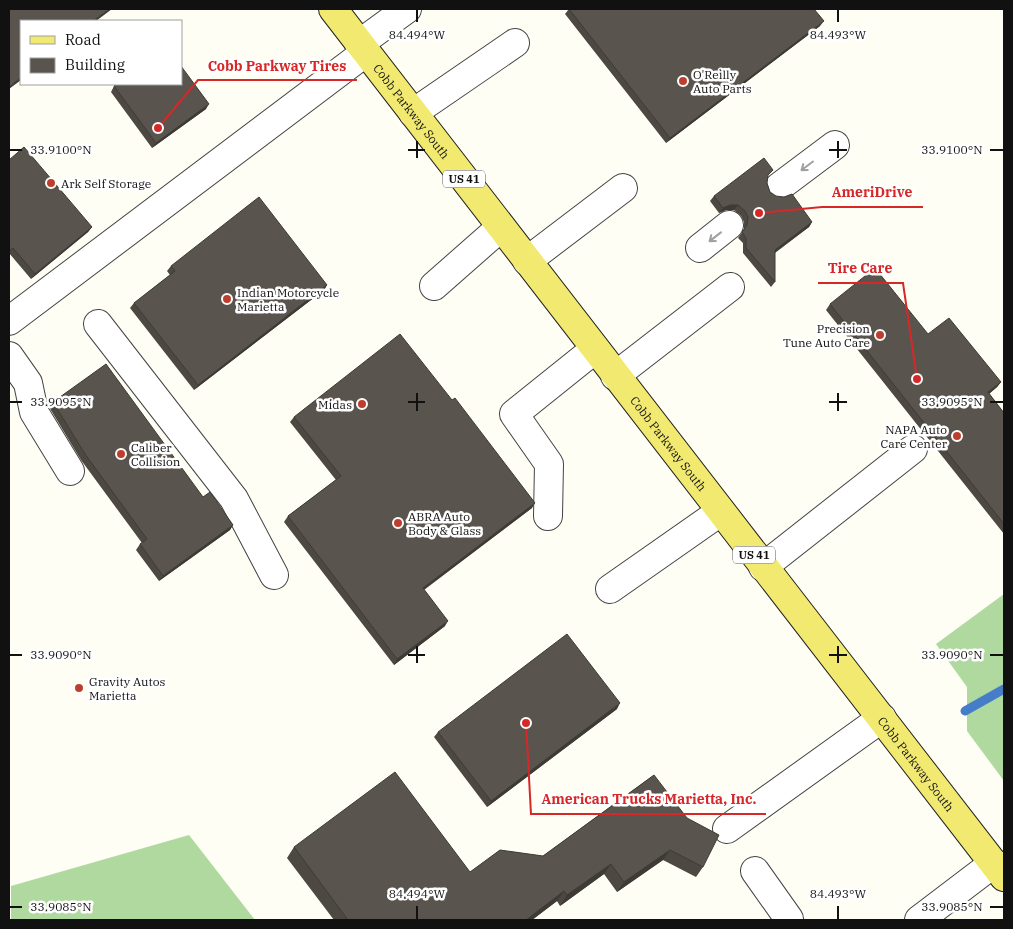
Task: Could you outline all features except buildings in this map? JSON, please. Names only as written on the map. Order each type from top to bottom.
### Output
[{"type":"main road","name":"Cobb Parkway South","points":[[333,9],[720,512],[999,870]]},
{"type":"street","points":[[9,321],[363,48],[407,9]]},
{"type":"street","points":[[412,113],[515,43]]},
{"type":"street","points":[[779,187],[835,144]]},
{"type":"street","points":[[527,261],[623,188]]},
{"type":"street","points":[[700,248],[729,225]]},
{"type":"street","points":[[434,286],[501,227]]},
{"type":"street","points":[[616,376],[730,287]]},
{"type":"street","points":[[98,324],[234,499],[274,575]]},
{"type":"street","points":[[548,516],[549,464],[514,414],[595,349]]},
{"type":"street","points":[[9,356],[28,383],[34,412],[70,471]]},
{"type":"street","points":[[763,567],[913,449]]},
{"type":"street","points":[[610,589],[720,512]]},
{"type":"street","points":[[727,829],[882,718]]},
{"type":"street","points":[[919,920],[999,870]]},
{"type":"street","points":[[755,871],[789,919]]},
{"type":"green space","points":[[1004,594],[1004,781],[967,731],[967,687],[936,644]]},
{"type":"green space","points":[[189,835],[255,920],[11,920],[11,886]]},
{"type":"waterway","points":[[965,711],[1004,689]]},
{"type":"place","name":"O'Reilly Auto Parts","points":[[683,81]]},
{"type":"place","name":"Cobb Parkway Tires","points":[[158,128]]},
{"type":"place","name":"Ark Self Storage","points":[[51,183]]},
{"type":"place","name":"AmeriDrive","points":[[759,213]]},
{"type":"place","name":"Indian Motorcycle Marietta","points":[[227,299]]},
{"type":"place","name":"Precision Tune Auto Care","points":[[880,335]]},
{"type":"place","name":"Tire Care","points":[[917,379]]},
{"type":"place","name":"Midas","points":[[362,404]]},
{"type":"place","name":"NAPA Auto Care Center","points":[[957,436]]},
{"type":"place","name":"Caliber Collision","points":[[121,454]]},
{"type":"place","name":"ABRA Auto Body & Glass","points":[[398,523]]},
{"type":"place","name":"Gravity Autos Marietta","points":[[79,688]]},
{"type":"place","name":"American Trucks Marietta, Inc.","points":[[526,723]]}]
